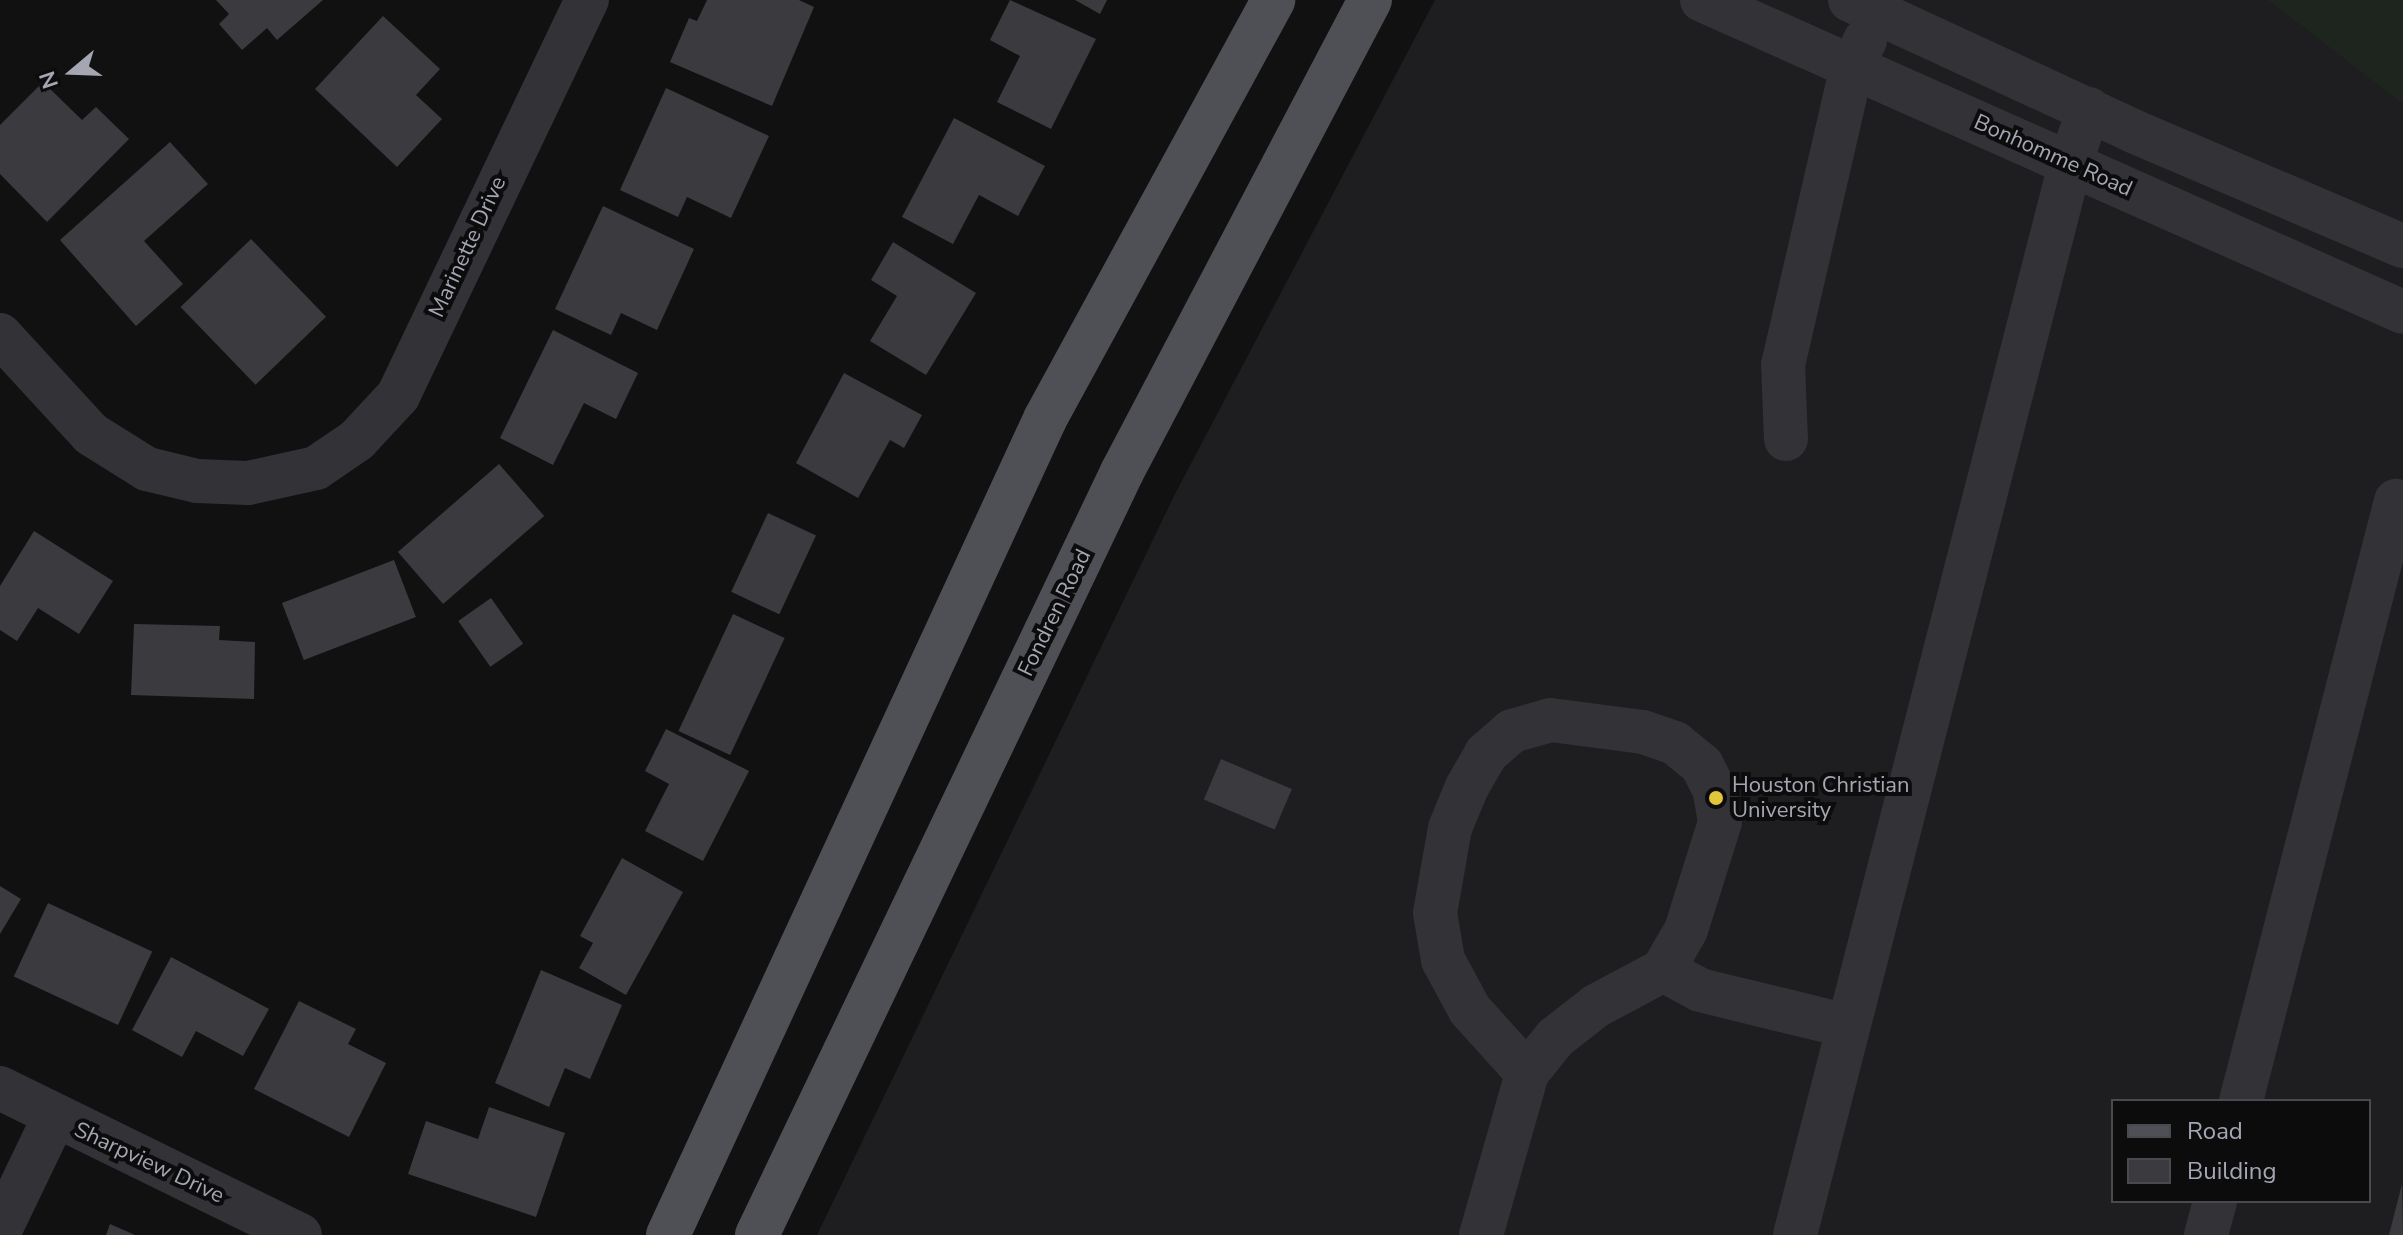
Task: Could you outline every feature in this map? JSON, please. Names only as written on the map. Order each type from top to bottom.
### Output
[{"type":"main road","points":[[668,1235],[1045,419],[1273,0]]},
{"type":"main road","name":"Fondren Road","points":[[757,1235],[1122,472],[1370,0]]},
{"type":"street","name":"Bonhomme Road","points":[[1702,0],[2071,161],[2403,312]]},
{"type":"street","name":"Marinette Drive","points":[[0,335],[91,434],[147,469],[197,481],[248,483],[316,468],[357,440],[398,396],[573,5]]},
{"type":"street","points":[[1786,439],[1783,365],[1864,6],[2089,109],[2403,246]]},
{"type":"street","points":[[1795,1235],[2071,161],[2089,109]]},
{"type":"street","points":[[2242,1099],[2396,501]]},
{"type":"street","points":[[1481,1235],[1527,1073],[1555,1038],[1596,1006],[1663,970],[1686,930],[1720,822],[1714,789],[1702,765],[1675,743],[1643,732],[1551,720],[1512,731],[1486,754],[1467,787],[1450,828],[1435,913],[1443,960],[1470,1010],[1527,1073]]},
{"type":"street","points":[[1663,970],[1700,990],[1848,1026]]},
{"type":"street","name":"Sharpview Drive","points":[[0,1088],[54,1118],[300,1235]]},
{"type":"street","points":[[0,1230],[54,1118]]},
{"type":"street","points":[[2206,1235],[2214,1203]]},
{"type":"shaded area","name":"Houston Christian University","points":[[1435,0],[2403,0],[2403,1235],[817,1235],[1175,494]]},
{"type":"shaded area","points":[[2268,0],[2403,0],[2403,104]]},
{"type":"building","points":[[216,0],[323,0],[277,40],[267,28],[242,50],[219,24],[229,14]]},
{"type":"building","points":[[707,0],[799,0],[814,7],[772,106],[670,62],[689,18],[697,21]]},
{"type":"building","points":[[1010,0],[1096,39],[1051,129],[997,102],[1020,56],[990,40]]},
{"type":"building","points":[[1075,0],[1107,0],[1100,14]]},
{"type":"building","points":[[383,16],[440,69],[416,95],[442,119],[397,167],[315,89]]},
{"type":"building","points":[[43,82],[82,120],[96,107],[129,139],[47,222],[0,174],[0,125]]},
{"type":"building","points":[[666,88],[769,136],[731,218],[687,197],[678,217],[620,190]]},
{"type":"building","points":[[954,118],[1045,166],[1018,216],[979,195],[953,244],[902,217]]},
{"type":"building","points":[[170,142],[208,184],[144,241],[183,284],[136,326],[60,240]]},
{"type":"building","points":[[603,206],[694,249],[657,330],[621,313],[611,335],[555,309]]},
{"type":"building","points":[[251,239],[326,317],[256,385],[181,307]]},
{"type":"building","points":[[893,242],[976,293],[926,375],[870,341],[897,296],[871,280]]},
{"type":"building","points":[[553,330],[638,373],[616,419],[584,403],[553,465],[500,438]]},
{"type":"building","points":[[844,373],[922,415],[904,448],[890,440],[858,498],[796,463]]},
{"type":"building","points":[[499,464],[544,516],[443,604],[398,552]]},
{"type":"building","points":[[768,513],[816,535],[779,614],[731,592]]},
{"type":"building","points":[[34,531],[113,581],[79,634],[38,608],[17,641],[0,630],[0,586]]},
{"type":"building","points":[[394,560],[416,617],[304,660],[282,603]]},
{"type":"building","points":[[491,598],[523,644],[490,667],[458,621]]},
{"type":"building","points":[[733,614],[785,638],[730,755],[678,731]]},
{"type":"building","points":[[134,624],[220,626],[219,640],[255,642],[254,699],[131,695]]},
{"type":"building","points":[[666,729],[749,771],[703,861],[645,831],[669,784],[645,771]]},
{"type":"building","points":[[1221,759],[1292,789],[1275,830],[1204,800]]},
{"type":"building","points":[[622,858],[683,892],[626,995],[579,968],[593,943],[580,936]]},
{"type":"building","points":[[0,886],[21,899],[0,934]]},
{"type":"building","points":[[48,903],[152,952],[118,1025],[14,976]]},
{"type":"building","points":[[171,957],[269,1009],[243,1056],[196,1031],[182,1057],[132,1030]]},
{"type":"building","points":[[541,970],[622,1005],[590,1079],[565,1068],[549,1107],[495,1083]]},
{"type":"building","points":[[299,1001],[356,1029],[348,1044],[386,1063],[349,1137],[254,1089]]},
{"type":"building","points":[[489,1107],[565,1133],[536,1217],[408,1174],[426,1121],[478,1139]]},
{"type":"building","points":[[2402,1184],[2403,1235],[2389,1235]]},
{"type":"building","points":[[110,1224],[135,1235],[106,1235]]},
{"type":"place","name":"Houston Christian University","points":[[1716,798]]}]
